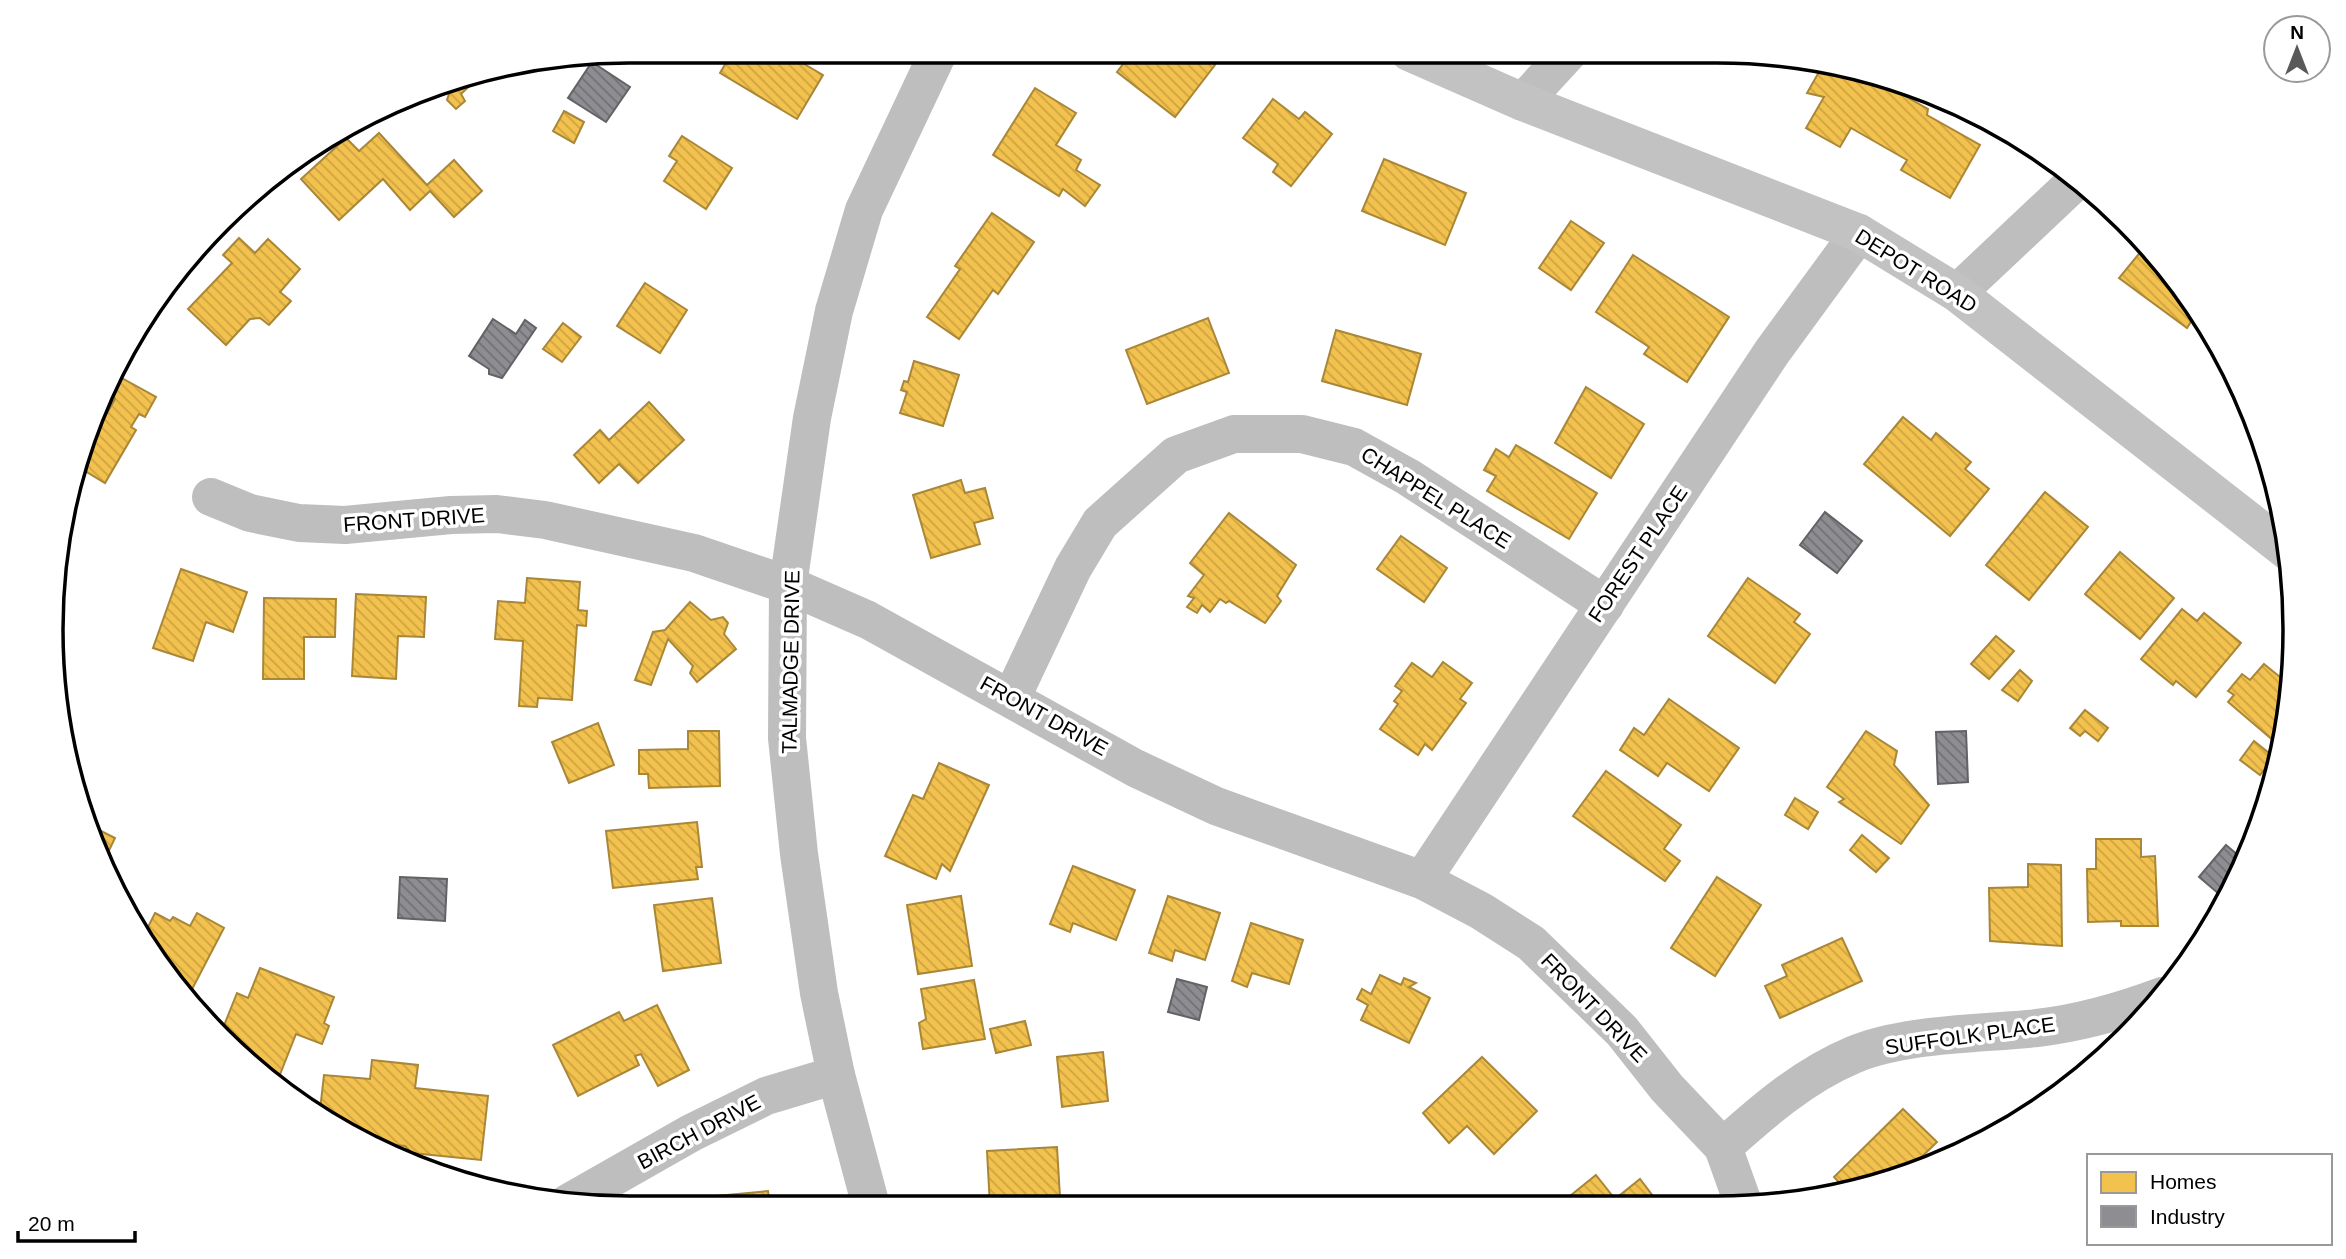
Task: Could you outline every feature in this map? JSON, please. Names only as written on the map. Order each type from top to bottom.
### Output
[{"type":"street","name":"TALMADGE DRIVE","points":[[869,1196],[836,1075],[819,993],[799,854],[789,751],[789,585],[812,418],[834,310],[864,210],[933,63]]},
{"type":"street","name":"DEPOT ROAD","points":[[1434,63],[1522,102],[1859,233],[1958,293],[2276,542]]},
{"type":"street","points":[[1522,102],[1559,63]]},
{"type":"street","points":[[1958,293],[2070,187]]},
{"type":"street","name":"FOREST PLACE","points":[[1423,880],[1772,352],[1859,233]]},
{"type":"street","name":"CHAPPEL PLACE","points":[[1012,697],[1073,568],[1100,523],[1176,455],[1234,434],[1302,434],[1354,447],[1408,477],[1605,605]]},
{"type":"street","name":"FRONT DRIVE","points":[[211,497],[250,513],[299,523],[345,525],[451,515],[497,514],[545,520],[694,553],[789,585],[868,620],[1012,697],[1135,768],[1216,806],[1423,880],[1481,911],[1531,943],[1622,1031],[1667,1088],[1723,1147],[1740,1195]]},
{"type":"street","name":"SUFFOLK PLACE","points":[[1723,1147],[1779,1097],[1853,1054],[1917,1039],[2042,1027],[2125,1010],[2141,1004]]},
{"type":"street","name":"BIRCH DRIVE","points":[[584,1194],[691,1133],[766,1096],[836,1075]]},
{"type":"building: Homes","points":[[726,63],[802,63],[823,75],[797,119],[720,73]]},
{"type":"building: Homes","points":[[1124,63],[1215,65],[1175,117],[1117,72]]},
{"type":"building: Homes","points":[[1819,73],[1863,82],[1901,94],[1928,109],[1927,115],[1980,145],[1950,198],[1901,170],[1907,160],[1851,128],[1840,147],[1806,128],[1824,97],[1807,93]]},
{"type":"building: Homes","points":[[469,86],[461,94],[465,101],[456,109],[447,100],[449,94]]},
{"type":"building: Homes","points":[[1035,88],[1076,113],[1056,145],[1081,160],[1076,170],[1100,185],[1085,206],[1063,189],[1059,196],[993,155]]},
{"type":"building: Homes","points":[[1273,99],[1299,119],[1305,112],[1332,134],[1291,186],[1273,172],[1278,164],[1243,138]]},
{"type":"building: Homes","points":[[564,111],[584,122],[574,143],[553,131]]},
{"type":"building: Homes","points":[[379,133],[427,185],[454,160],[482,191],[454,217],[430,191],[410,210],[383,179],[339,220],[301,179],[347,139],[359,151]]},
{"type":"building: Homes","points":[[682,136],[732,168],[706,209],[664,181],[677,161],[669,156]]},
{"type":"building: Homes","points":[[1384,159],[1466,193],[1445,245],[1362,211]]},
{"type":"building: Homes","points":[[992,213],[1034,242],[998,294],[993,290],[959,339],[927,317],[960,269],[955,266]]},
{"type":"building: Homes","points":[[1571,221],[1604,243],[1571,290],[1539,268]]},
{"type":"building: Homes","points":[[239,238],[255,253],[268,239],[300,269],[280,292],[291,301],[269,325],[260,318],[250,319],[226,345],[188,309],[232,263],[223,255]]},
{"type":"building: Homes","points":[[2139,253],[2188,315],[2192,321],[2187,328],[2119,278]]},
{"type":"building: Homes","points":[[1633,255],[1729,317],[1687,382],[1644,354],[1649,347],[1596,312]]},
{"type":"building: Homes","points":[[645,283],[687,310],[660,353],[617,326]]},
{"type":"building: Homes","points":[[1208,318],[1229,373],[1147,404],[1126,350]]},
{"type":"building: Homes","points":[[563,323],[581,337],[562,362],[543,349]]},
{"type":"building: Homes","points":[[1336,330],[1421,354],[1407,405],[1322,381]]},
{"type":"building: Homes","points":[[914,361],[959,375],[943,426],[900,413],[907,392],[901,390],[904,381],[908,382]]},
{"type":"building: Homes","points":[[122,378],[156,397],[145,417],[139,414],[131,427],[136,430],[105,483],[86,471],[106,413],[115,399],[113,396]]},
{"type":"building: Homes","points":[[1586,387],[1644,424],[1611,478],[1555,443]]},
{"type":"building: Homes","points":[[649,402],[684,440],[638,483],[619,464],[599,483],[574,455],[600,430],[609,440]]},
{"type":"building: Homes","points":[[1903,417],[1931,440],[1936,433],[1971,462],[1965,469],[1989,489],[1950,536],[1864,464]]},
{"type":"building: Homes","points":[[1516,445],[1597,493],[1569,539],[1487,491],[1496,476],[1484,470],[1496,449],[1509,457]]},
{"type":"building: Homes","points":[[961,480],[965,493],[985,488],[993,518],[974,523],[980,544],[931,558],[913,495]]},
{"type":"building: Homes","points":[[2045,492],[2088,527],[2029,600],[1986,565]]},
{"type":"building: Homes","points":[[1229,513],[1296,565],[1277,596],[1281,601],[1265,623],[1229,601],[1226,603],[1220,599],[1210,612],[1202,605],[1197,613],[1187,607],[1194,598],[1188,596],[1204,575],[1190,563]]},
{"type":"building: Homes","points":[[1401,536],[1447,568],[1424,602],[1377,569]]},
{"type":"building: Homes","points":[[2120,552],[2174,598],[2140,639],[2085,594]]},
{"type":"building: Homes","points":[[181,569],[247,592],[233,632],[206,622],[193,661],[153,648]]},
{"type":"building: Homes","points":[[527,578],[580,582],[578,610],[587,611],[586,626],[577,625],[572,700],[538,698],[537,707],[519,706],[523,641],[495,639],[498,601],[525,603]]},
{"type":"building: Homes","points":[[1748,578],[1800,614],[1794,622],[1810,634],[1775,683],[1708,636]]},
{"type":"building: Homes","points":[[356,594],[426,597],[424,637],[398,636],[396,679],[352,676]]},
{"type":"building: Homes","points":[[264,598],[336,599],[335,637],[304,637],[304,679],[263,679]]},
{"type":"building: Homes","points":[[690,602],[711,620],[723,617],[728,623],[724,634],[736,649],[697,682],[690,673],[693,666],[668,639],[651,685],[635,680],[653,632],[665,630]]},
{"type":"building: Homes","points":[[2182,609],[2197,621],[2204,613],[2241,643],[2196,697],[2176,681],[2173,685],[2141,659]]},
{"type":"building: Homes","points":[[1996,636],[2014,651],[1989,679],[1971,664]]},
{"type":"building: Homes","points":[[1443,662],[1472,683],[1460,699],[1466,703],[1432,750],[1425,744],[1418,755],[1380,729],[1398,704],[1394,701],[1402,691],[1395,686],[1412,663],[1432,677]]},
{"type":"building: Homes","points":[[2264,664],[2281,678],[2272,739],[2228,702],[2234,695],[2228,691],[2242,674],[2250,680]]},
{"type":"building: Homes","points":[[2020,670],[2032,681],[2018,701],[2002,690]]},
{"type":"building: Homes","points":[[1669,699],[1739,748],[1709,791],[1667,763],[1658,776],[1620,750],[1634,728],[1644,735]]},
{"type":"building: Homes","points":[[2085,710],[2108,728],[2098,741],[2085,731],[2080,736],[2070,728]]},
{"type":"building: Homes","points":[[598,723],[614,765],[569,783],[552,742]]},
{"type":"building: Homes","points":[[688,731],[719,731],[720,786],[649,788],[648,774],[639,774],[639,750],[688,749]]},
{"type":"building: Homes","points":[[1866,731],[1897,751],[1894,765],[1929,805],[1901,844],[1839,802],[1844,799],[1827,787]]},
{"type":"building: Homes","points":[[2254,741],[2269,753],[2266,767],[2260,775],[2240,760]]},
{"type":"building: Homes","points":[[939,763],[989,785],[950,871],[942,864],[936,879],[885,856],[913,795],[923,799]]},
{"type":"building: Homes","points":[[1606,771],[1681,825],[1664,849],[1680,861],[1665,881],[1573,816]]},
{"type":"building: Homes","points":[[1795,798],[1818,812],[1808,829],[1785,815]]},
{"type":"building: Homes","points":[[697,822],[702,867],[696,867],[698,879],[613,888],[606,831]]},
{"type":"building: Homes","points":[[100,831],[115,838],[108,852]]},
{"type":"building: Homes","points":[[1862,835],[1889,858],[1876,872],[1850,850]]},
{"type":"building: Homes","points":[[2096,839],[2141,839],[2141,857],[2155,856],[2158,926],[2121,926],[2121,921],[2088,922],[2087,869],[2096,869]]},
{"type":"building: Homes","points":[[2028,864],[2061,865],[2062,946],[1990,941],[1989,888],[2028,887]]},
{"type":"building: Homes","points":[[1073,866],[1135,890],[1116,940],[1073,923],[1070,932],[1050,924]]},
{"type":"building: Homes","points":[[1717,877],[1761,905],[1715,976],[1671,948]]},
{"type":"building: Homes","points":[[961,896],[972,966],[918,974],[907,905]]},
{"type":"building: Homes","points":[[1168,896],[1220,913],[1205,960],[1175,950],[1172,961],[1149,953]]},
{"type":"building: Homes","points":[[712,898],[721,963],[663,971],[654,905]]},
{"type":"building: Homes","points":[[155,913],[170,921],[173,917],[190,926],[197,913],[224,928],[192,989],[148,927]]},
{"type":"building: Homes","points":[[1251,923],[1303,940],[1289,984],[1252,973],[1247,987],[1232,981]]},
{"type":"building: Homes","points":[[1842,938],[1862,981],[1780,1018],[1765,986],[1787,976],[1782,965]]},
{"type":"building: Homes","points":[[260,968],[334,997],[324,1023],[329,1026],[322,1044],[296,1034],[280,1075],[224,1025],[237,993],[248,998]]},
{"type":"building: Homes","points":[[1380,975],[1401,985],[1404,978],[1416,983],[1409,987],[1430,998],[1409,1043],[1361,1020],[1368,1005],[1357,999],[1362,989],[1371,994]]},
{"type":"building: Homes","points":[[974,980],[985,1039],[923,1049],[919,1023],[926,1019],[921,989]]},
{"type":"building: Homes","points":[[657,1005],[689,1070],[658,1086],[641,1054],[635,1056],[639,1065],[578,1096],[553,1045],[619,1012],[624,1021]]},
{"type":"building: Homes","points":[[1025,1021],[1031,1045],[996,1053],[990,1029]]},
{"type":"building: Homes","points":[[1103,1052],[1108,1101],[1062,1107],[1057,1057]]},
{"type":"building: Homes","points":[[1482,1057],[1537,1111],[1494,1154],[1467,1126],[1449,1143],[1423,1113]]},
{"type":"building: Homes","points":[[372,1060],[418,1065],[415,1088],[488,1096],[481,1160],[413,1153],[405,1146],[379,1138],[321,1104],[324,1075],[370,1079]]},
{"type":"building: Homes","points":[[1903,1109],[1937,1142],[1921,1158],[1899,1166],[1839,1182],[1834,1177]]},
{"type":"building: Homes","points":[[1057,1147],[1060,1196],[989,1196],[987,1151]]},
{"type":"building: Homes","points":[[1596,1175],[1613,1196],[1570,1196]]},
{"type":"building: Homes","points":[[1640,1179],[1653,1196],[1619,1196]]},
{"type":"building: Homes","points":[[768,1191],[769,1196],[717,1196]]},
{"type":"building: Industry","points":[[591,64],[595,64],[630,87],[606,122],[568,98]]},
{"type":"building: Industry","points":[[493,319],[516,334],[525,320],[536,328],[502,378],[489,374],[489,369],[469,356]]},
{"type":"building: Industry","points":[[1825,512],[1862,541],[1837,573],[1800,545]]},
{"type":"building: Industry","points":[[1966,731],[1968,782],[1938,784],[1936,732]]},
{"type":"building: Industry","points":[[2226,845],[2237,854],[2218,893],[2199,877]]},
{"type":"building: Industry","points":[[400,877],[447,879],[445,921],[398,918]]},
{"type":"building: Industry","points":[[1177,979],[1207,987],[1199,1020],[1168,1012]]}]
